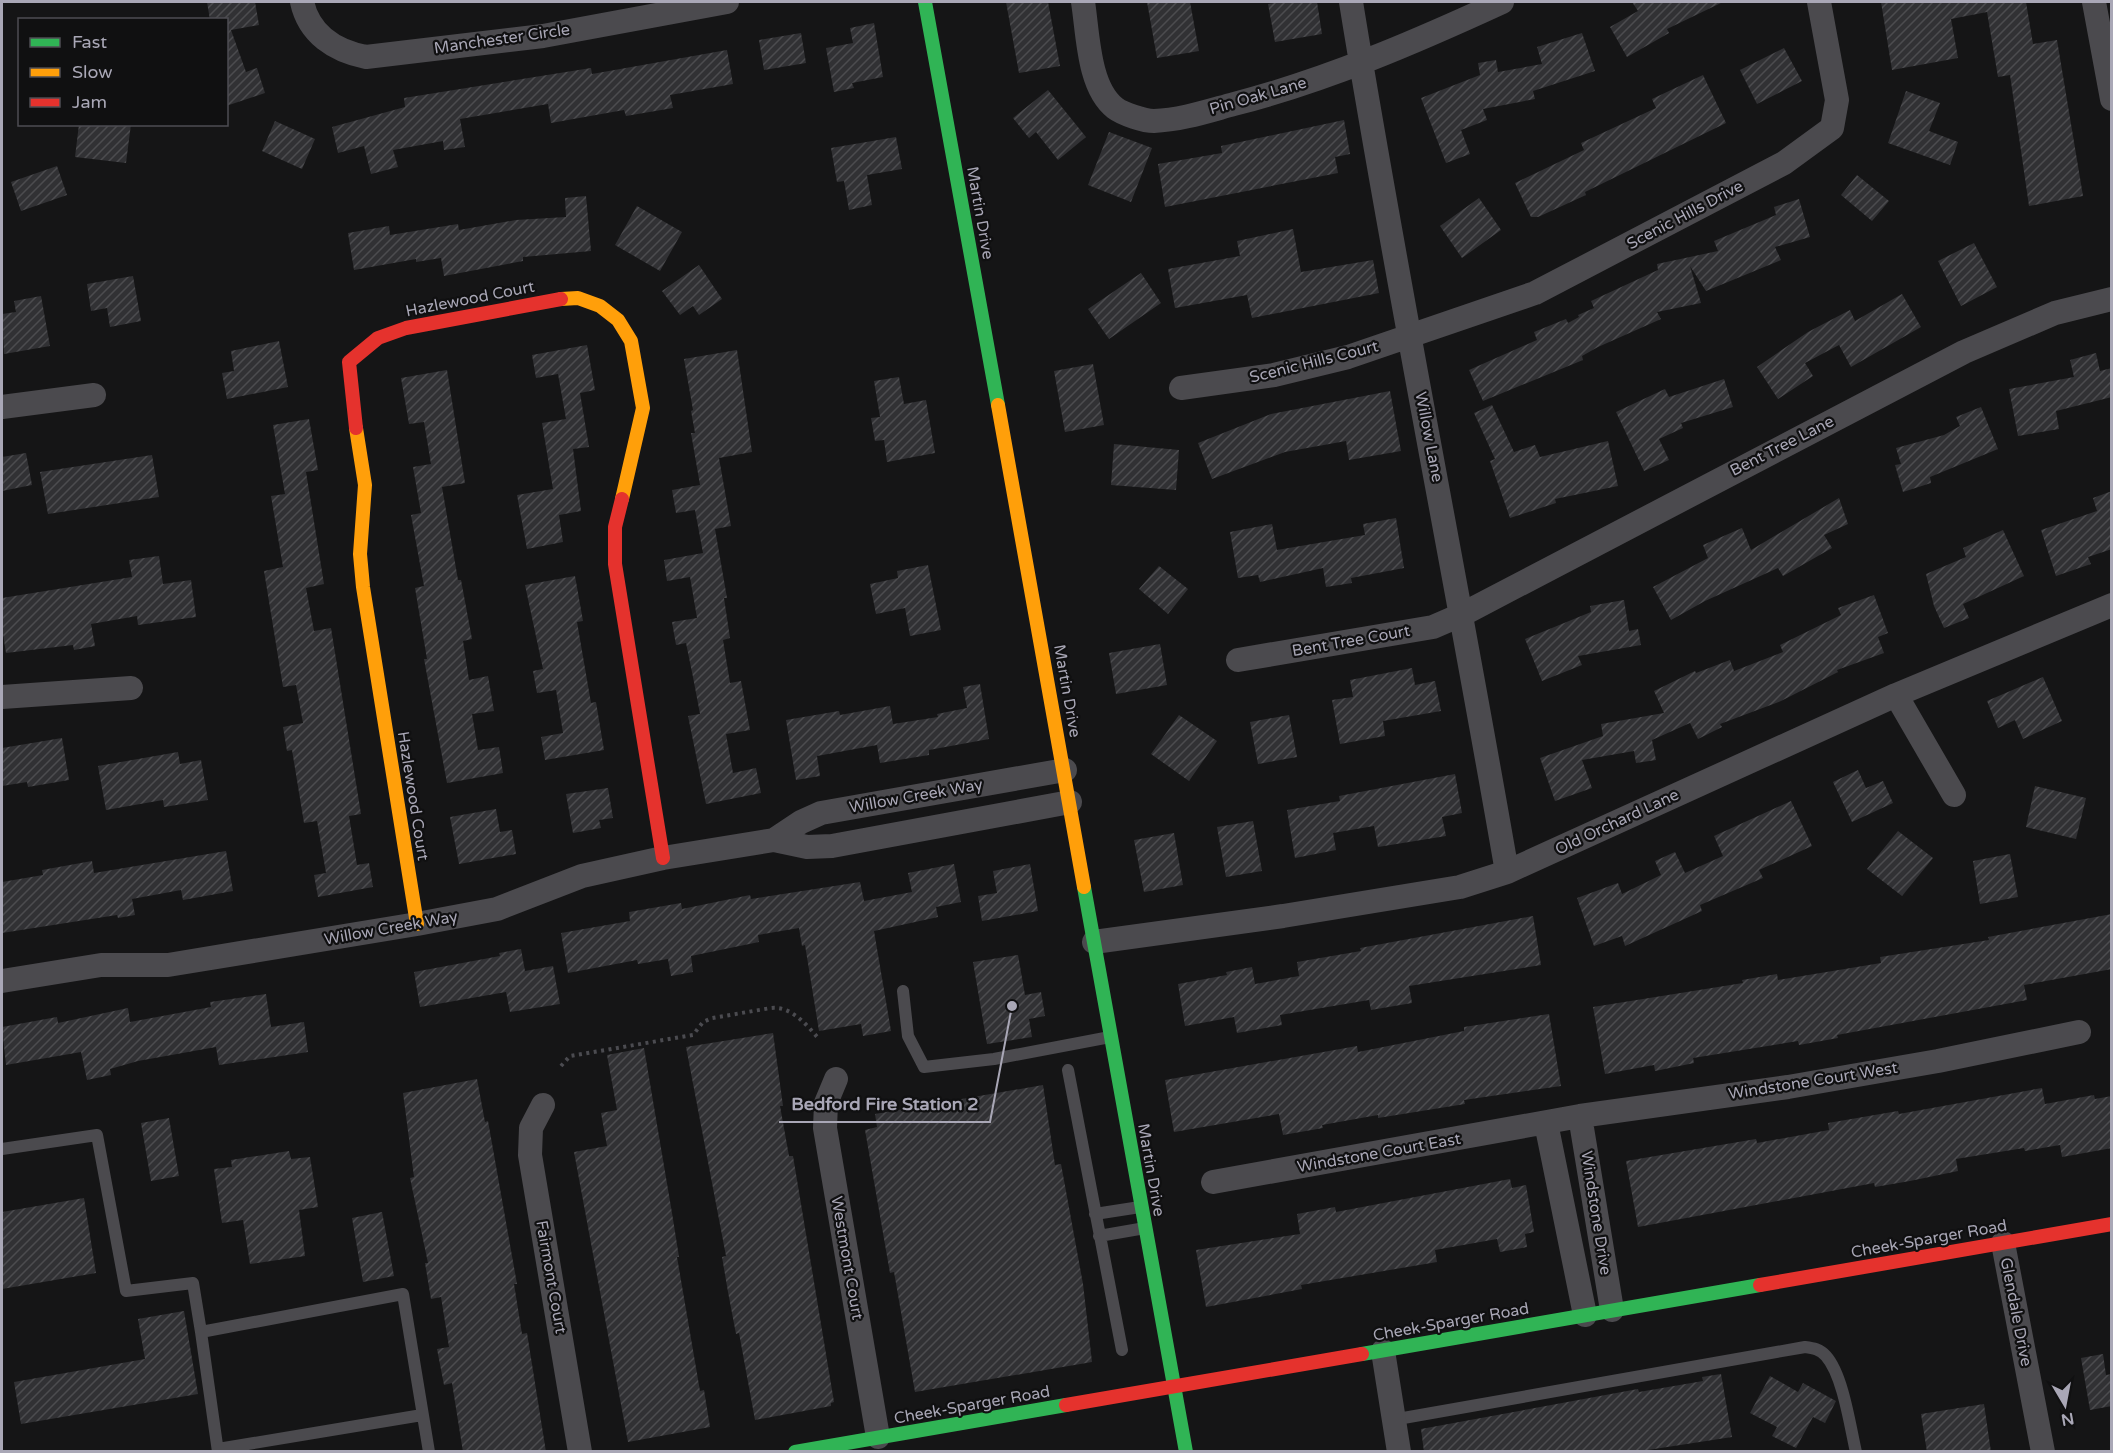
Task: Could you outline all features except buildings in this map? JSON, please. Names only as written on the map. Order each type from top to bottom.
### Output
[{"type":"street","name":"Manchester Circle","points":[[302,2],[312,25],[328,44],[345,53],[366,57],[543,36],[727,2]]},
{"type":"street","name":"Martin Drive","points":[[925,2],[1186,1452]]},
{"type":"street","name":"Pin Oak Lane","points":[[1083,2],[1095,72],[1104,97],[1117,110],[1152,121],[1193,115],[1276,94],[1393,52],[1502,2]]},
{"type":"street","name":"Willow Lane","points":[[1351,2],[1507,872]]},
{"type":"street","name":"Scenic Hills Drive","points":[[1411,336],[1535,293],[1784,163],[1832,128],[1837,100],[1819,2]]},
{"type":"street","points":[[2094,2],[2112,99]]},
{"type":"street","name":"Hazlewood Court","points":[[417,924],[363,587],[360,554],[365,485],[351,397],[349,362],[378,338],[406,328],[559,298],[578,298],[600,306],[618,320],[631,341],[643,408],[615,527],[615,564],[663,858]]},
{"type":"street","name":"Bent Tree Lane","points":[[1462,614],[1964,352],[2055,313],[2112,299]]},
{"type":"street","name":"Scenic Hills Court","points":[[1181,388],[1274,375],[1348,357],[1411,336]]},
{"type":"street","points":[[2,407],[94,395]]},
{"type":"street","name":"Old Orchard Lane","points":[[1094,942],[1283,916],[1460,886],[1507,872],[1896,694],[2112,604]]},
{"type":"street","name":"Bent Tree Court","points":[[1238,660],[1433,627],[1462,614]]},
{"type":"street","points":[[2,697],[131,688]]},
{"type":"street","points":[[1896,694],[1954,795]]},
{"type":"street","name":"Willow Creek Way","points":[[774,840],[801,822],[821,813],[1065,770]]},
{"type":"street","name":"Willow Creek Way","points":[[2,981],[101,965],[168,965],[417,924],[497,909],[582,876],[663,858],[774,840],[807,847],[832,846],[1070,802]]},
{"type":"street","name":"Windstone Court West","points":[[1546,1123],[1903,1067],[2079,1032]]},
{"type":"street","name":"Westmont Court","points":[[836,1079],[826,1103],[825,1128],[878,1437]]},
{"type":"street","name":"Fairmont Court","points":[[543,1105],[531,1128],[530,1155],[580,1452]]},
{"type":"street","name":"Windstone Drive","points":[[1580,1116],[1612,1310]]},
{"type":"street","name":"Windstone Drive","points":[[1546,1123],[1585,1315]]},
{"type":"street","name":"Windstone Court East","points":[[1213,1182],[1546,1123]]},
{"type":"street","name":"Cheek-Sparger Road","points":[[795,1452],[2112,1224]]},
{"type":"street","name":"Glendale Drive","points":[[2003,1243],[2043,1452]]},
{"type":"street","points":[[1383,1351],[1392,1420],[1399,1452]]},
{"type":"lane","points":[[903,992],[908,1036],[924,1067],[994,1059],[1111,1037]]},
{"type":"lane","points":[[1068,1070],[1122,1350]]},
{"type":"lane","points":[[2,1149],[98,1135],[126,1292],[193,1283],[218,1450],[422,1415]]},
{"type":"lane","points":[[1095,1214],[1141,1207]]},
{"type":"lane","points":[[1099,1236],[1145,1228]]},
{"type":"lane","points":[[201,1332],[403,1294],[429,1452]]},
{"type":"lane","points":[[1392,1420],[1805,1347],[1817,1348],[1826,1356],[1835,1370],[1856,1452]]},
{"type":"path","points":[[561,1066],[570,1056],[693,1035],[703,1022],[711,1018],[779,1007],[793,1014],[818,1038]]},
{"type":"traffic: fast","points":[[925,2],[998,405]]},
{"type":"traffic: fast","points":[[1084,887],[1186,1452]]},
{"type":"traffic: fast","points":[[1362,1354],[1760,1285]]},
{"type":"traffic: fast","points":[[795,1452],[1066,1405]]},
{"type":"traffic: slow","points":[[561,299],[578,298],[600,306],[618,320],[631,341],[643,408],[622,499]]},
{"type":"traffic: slow","points":[[998,405],[1084,887]]},
{"type":"traffic: slow","points":[[356,428],[365,485],[360,554],[363,587],[417,924]]},
{"type":"traffic: jam","points":[[356,428],[349,362],[378,338],[406,328],[561,299]]},
{"type":"traffic: jam","points":[[622,499],[615,527],[615,564],[663,858]]},
{"type":"traffic: jam","points":[[1760,1285],[2112,1224]]},
{"type":"traffic: jam","points":[[1066,1405],[1362,1354]]},
{"type":"place","name":"Bedford Fire Station 2","points":[[1012,1006]]}]
